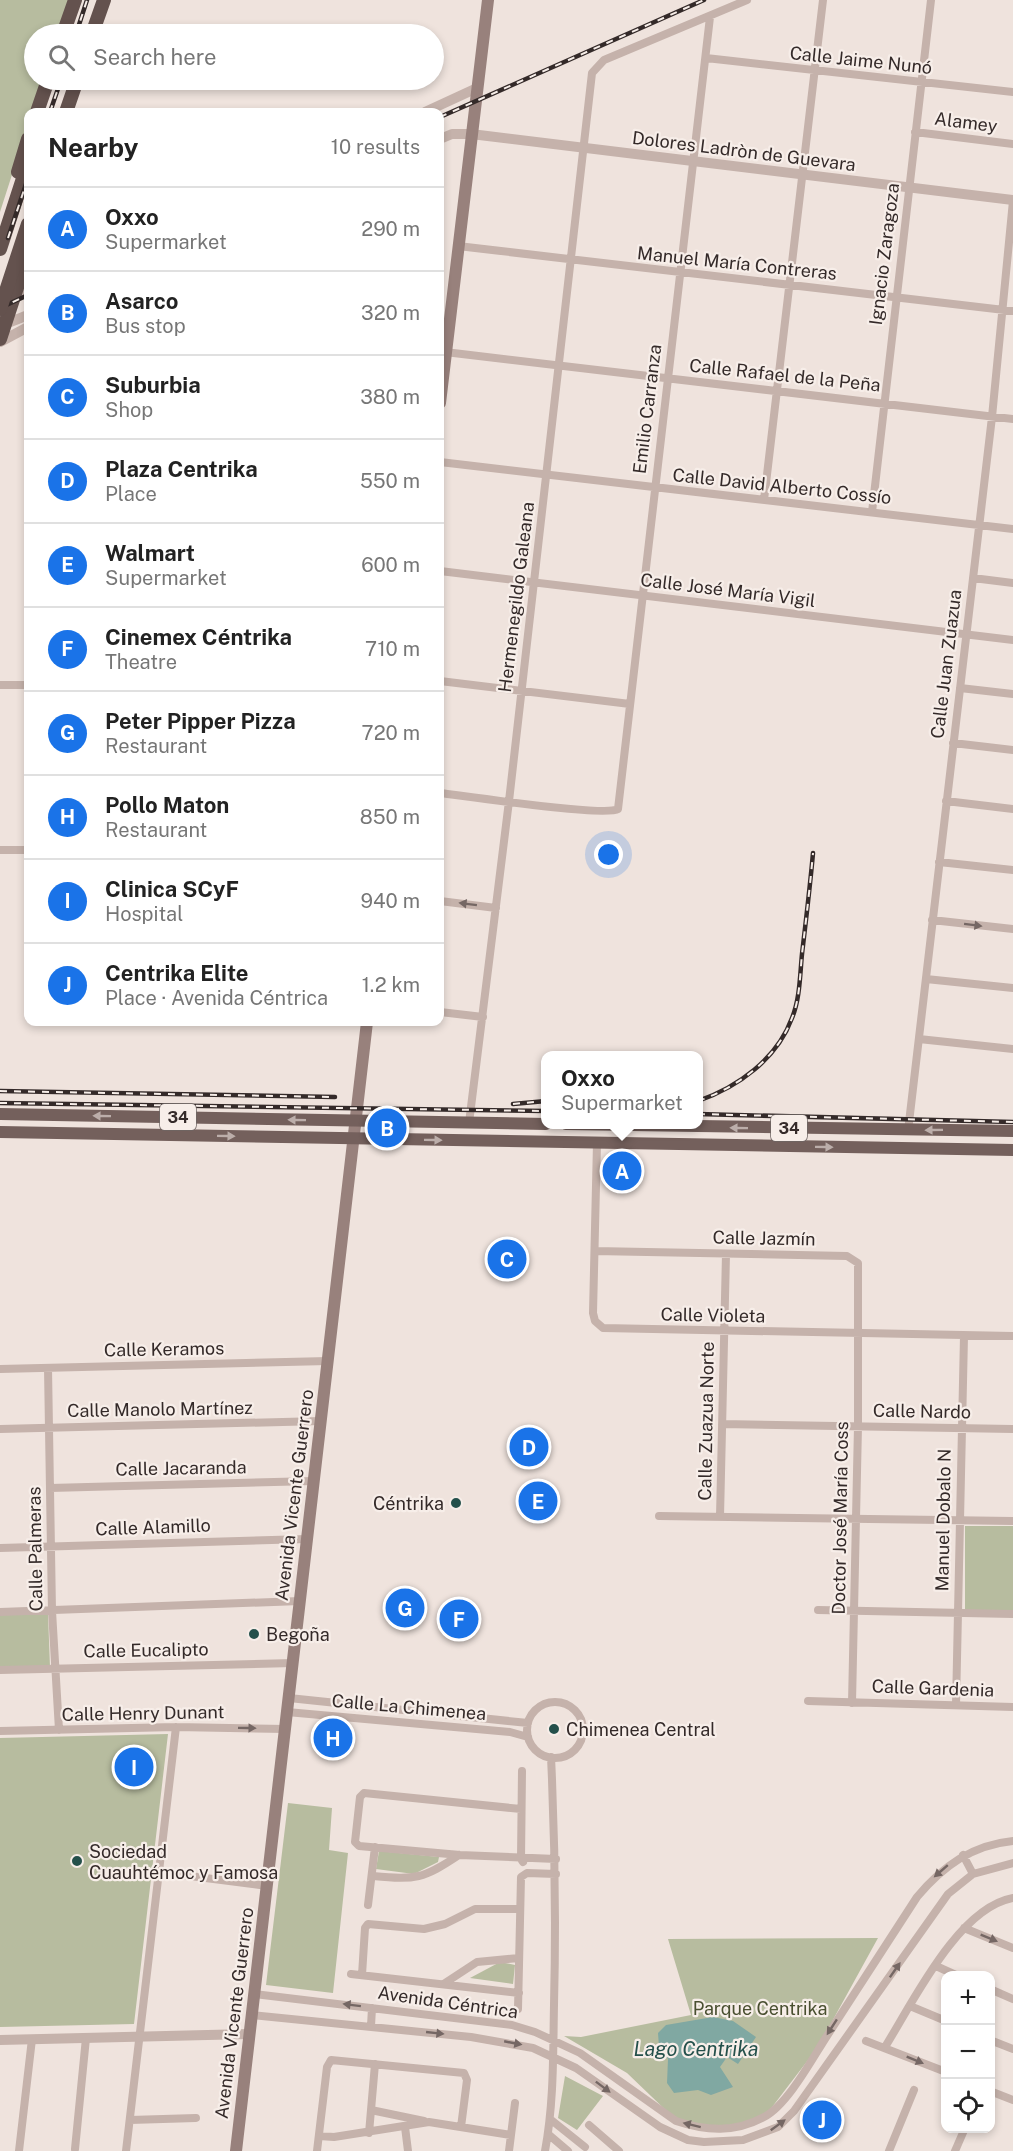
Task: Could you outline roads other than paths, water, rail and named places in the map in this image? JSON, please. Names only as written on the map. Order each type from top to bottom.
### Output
[{"type":"highway","points":[[67,24],[75,0]]},
{"type":"highway","points":[[74,24],[82,0]]},
{"type":"highway","points":[[96,24],[102,6]]},
{"type":"highway","points":[[101,24],[102,6]]},
{"type":"highway","points":[[38,108],[45,90]]},
{"type":"highway","points":[[46,108],[53,90]]},
{"type":"highway","points":[[67,108],[74,90]]},
{"type":"highway","points":[[76,108],[82,90]]},
{"type":"highway","points":[[0,225],[24,151]]},
{"type":"highway","points":[[0,249],[24,175]]},
{"type":"highway","points":[[0,309],[24,236]]},
{"type":"highway","points":[[0,341],[2,324],[24,267]]},
{"type":"main road","points":[[444,362],[488,0]]},
{"type":"main road","name":"Avenida Vicente Guerrero","points":[[236,2151],[368,1026]]},
{"type":"main road","name":"34","points":[[0,1114],[541,1124]]},
{"type":"main road","name":"34","points":[[703,1127],[1013,1131]]},
{"type":"main road","points":[[974,1130],[980,1136],[981,1141],[976,1150]]},
{"type":"main road","name":"34","points":[[0,1132],[1013,1150]]},
{"type":"street","points":[[710,16],[747,0]]},
{"type":"street","points":[[764,500],[823,0]]},
{"type":"street","name":"Ignacio Zaragoza","points":[[872,512],[930,0]]},
{"type":"street","name":"Emilio Carranza","points":[[509,801],[613,812],[619,805],[710,16]]},
{"type":"street","name":"Hermenegildo Galeana","points":[[470,1123],[522,692],[592,73],[604,60],[710,16]]},
{"type":"street","name":"Calle Jaime Nunó","points":[[706,58],[814,72],[1013,92]]},
{"type":"street","points":[[434,108],[477,88]]},
{"type":"street","name":"Alamey","points":[[915,132],[1013,144]]},
{"type":"street","name":"Dolores Ladròn de Guevara","points":[[444,137],[452,134],[471,134],[1013,201]]},
{"type":"street","name":"Calle Juan Zuazua","points":[[908,1131],[992,417],[1013,201]]},
{"type":"street","name":"Manuel María Contreras","points":[[458,246],[1013,311]]},
{"type":"street","points":[[0,302],[24,291]]},
{"type":"street","points":[[2,324],[24,316]]},
{"type":"street","points":[[0,341],[24,329]]},
{"type":"street","name":"Calle Rafael de la Peña","points":[[445,352],[1013,419]]},
{"type":"street","name":"Calle David Alberto Cossío","points":[[444,462],[1013,529]]},
{"type":"street","name":"Calle José María Vigil","points":[[444,572],[1013,640]]},
{"type":"street","points":[[973,578],[1013,583]]},
{"type":"street","points":[[444,682],[630,704]]},
{"type":"street","points":[[0,685],[24,685]]},
{"type":"street","points":[[960,688],[1013,694]]},
{"type":"street","points":[[953,743],[1013,750]]},
{"type":"street","points":[[444,793],[509,801]]},
{"type":"street","points":[[946,801],[1013,809]]},
{"type":"street","points":[[0,850],[24,850]]},
{"type":"street","points":[[939,862],[1013,870]]},
{"type":"street","points":[[444,902],[496,908]]},
{"type":"street","points":[[932,920],[1013,929]]},
{"type":"street","points":[[926,979],[1013,988]]},
{"type":"street","points":[[444,1012],[483,1017]]},
{"type":"street","points":[[919,1039],[1013,1049]]},
{"type":"street","name":"Calle Violeta","points":[[597,1143],[593,1313],[598,1325],[609,1330],[1013,1336]]},
{"type":"street","name":"Calle Jazmín","points":[[595,1251],[848,1256],[855,1259],[859,1266],[860,1334]]},
{"type":"street","name":"Calle Zuazua Norte","points":[[720,1517],[726,1254]]},
{"type":"street","name":"Doctor José María Coss","points":[[852,1702],[860,1334]]},
{"type":"street","name":"Manuel Dobalo N","points":[[956,1705],[964,1336]]},
{"type":"street","name":"Calle Keramos","points":[[0,1369],[328,1361]]},
{"type":"street","name":"Calle Palmeras","points":[[48,1368],[52,1611],[59,1730]]},
{"type":"street","name":"Calle Manolo Martínez","points":[[0,1429],[321,1421]]},
{"type":"street","name":"Calle Nardo","points":[[722,1424],[1013,1429]]},
{"type":"street","name":"Calle Jacaranda","points":[[50,1488],[314,1481]]},
{"type":"street","points":[[659,1516],[1013,1521]]},
{"type":"street","name":"Calle Alamillo","points":[[0,1548],[307,1539]]},
{"type":"street","points":[[0,1612],[300,1601]]},
{"type":"street","points":[[818,1610],[1013,1614]]},
{"type":"street","name":"Calle Eucalipto","points":[[0,1670],[292,1663]]},
{"type":"street","points":[[289,1698],[528,1723]]},
{"type":"street","name":"Calle Gardenia","points":[[808,1701],[1013,1707]]},
{"type":"street","points":[[549,1702],[566,1704],[579,1714],[584,1730],[578,1747],[564,1756],[551,1757],[538,1752],[528,1737],[528,1723],[535,1710],[549,1702]]},
{"type":"street","name":"Calle La Chimenea","points":[[287,1712],[510,1732],[528,1737]]},
{"type":"street","points":[[126,2151],[176,1727]]},
{"type":"street","name":"Calle Henry Dunant","points":[[0,1731],[176,1727],[286,1728]]},
{"type":"street","points":[[545,2151],[550,2119],[554,2040],[556,1861],[551,1757]]},
{"type":"street","points":[[520,1858],[522,1770]]},
{"type":"street","points":[[521,1809],[364,1793],[360,1797],[355,1842],[359,1846],[556,1861]]},
{"type":"street","name":"Avenida Céntrica","points":[[254,1994],[512,2025],[554,2040],[580,2053],[668,2116],[692,2126],[728,2129],[766,2116],[784,2098],[917,1897],[946,1867],[963,1855],[990,1845],[1013,1841]]},
{"type":"street","points":[[368,1905],[375,1847]]},
{"type":"street","points":[[373,1876],[416,1878],[434,1872],[460,1855]]},
{"type":"street","points":[[963,1855],[973,1874]]},
{"type":"street","name":"Avenida Céntrica","points":[[251,2015],[371,2026],[513,2043],[553,2057],[583,2073],[672,2134],[688,2140],[715,2142],[743,2140],[778,2127],[794,2111],[948,1894],[973,1874],[1013,1863]]},
{"type":"street","points":[[159,1872],[267,1886]]},
{"type":"street","points":[[518,2009],[523,1875],[556,1874]]},
{"type":"street","points":[[885,2047],[936,1966],[964,1928],[986,1907],[1012,1898]]},
{"type":"street","points":[[362,1975],[365,1928],[368,1924],[424,1929],[445,1924],[475,1910],[520,1909]]},
{"type":"street","points":[[964,1928],[1013,1948]]},
{"type":"street","points":[[446,1983],[477,1962],[519,1958]]},
{"type":"street","points":[[936,1966],[947,1971]]},
{"type":"street","points":[[351,1974],[446,1983],[519,1994]]},
{"type":"street","points":[[995,1991],[1013,1999]]},
{"type":"street","points":[[910,2006],[941,2019]]},
{"type":"street","points":[[371,2026],[372,2008]]},
{"type":"street","points":[[0,2040],[249,2034]]},
{"type":"street","points":[[75,2149],[86,2038]]},
{"type":"street","points":[[19,2151],[32,2039]]},
{"type":"street","points":[[866,2041],[941,2070]]},
{"type":"street","points":[[995,2042],[1013,2049]]},
{"type":"street","points":[[819,2048],[833,2057]]},
{"type":"street","points":[[317,2151],[327,2067],[331,2060],[464,2073],[467,2080],[461,2127]]},
{"type":"street","points":[[369,2133],[375,2064]]},
{"type":"street","points":[[889,2151],[914,2090]]},
{"type":"street","points":[[995,2093],[1013,2100]]},
{"type":"street","points":[[509,2151],[515,2103]]},
{"type":"street","points":[[371,2110],[511,2135]]},
{"type":"street","points":[[130,2120],[196,2118]]},
{"type":"street","points":[[550,2119],[584,2149],[598,2133]]},
{"type":"street","points":[[319,2136],[333,2137],[369,2133],[429,2122]]},
{"type":"street","points":[[589,2125],[619,2151]]},
{"type":"street","points":[[405,2127],[408,2151]]},
{"type":"street","points":[[956,2151],[963,2133]]},
{"type":"street","points":[[548,2134],[568,2151]]},
{"type":"water","name":"Lago Centrika","points":[[713,2017],[733,2021],[756,2037],[738,2064],[727,2057],[720,2067],[733,2087],[711,2095],[698,2090],[674,2093],[667,2083],[668,2059],[659,2047],[658,2033],[666,2025]]},
{"type":"railway","points":[[79,24],[87,0]]},
{"type":"railway","points":[[444,115],[704,0]]},
{"type":"railway","points":[[51,108],[58,90]]},
{"type":"railway","points":[[8,238],[24,190]]},
{"type":"railway","points":[[0,308],[24,297]]},
{"type":"railway","points":[[703,1099],[727,1088],[766,1059],[785,1033],[795,1011],[813,853]]},
{"type":"railway","points":[[0,1091],[335,1097]]},
{"type":"railway","points":[[513,1104],[541,1101]]},
{"type":"railway","points":[[0,1103],[541,1111]]},
{"type":"railway","points":[[703,1114],[1013,1122]]},
{"type":"place","name":"Asarco","points":[[387,1128]]},
{"type":"place","name":"Oxxo","points":[[622,1171]]},
{"type":"place","name":"Suburbia","points":[[507,1259]]},
{"type":"place","name":"Plaza Centrika","points":[[529,1447]]},
{"type":"place","name":"Walmart","points":[[538,1501]]},
{"type":"place","name":"Céntrika","points":[[456,1503]]},
{"type":"place","name":"Peter Pipper Pizza","points":[[405,1608]]},
{"type":"place","name":"Cinemex Céntrika","points":[[459,1619]]},
{"type":"place","name":"Begoña","points":[[254,1634]]},
{"type":"place","name":"Chimenea Central","points":[[554,1729]]},
{"type":"place","name":"Pollo Maton","points":[[333,1738]]},
{"type":"place","name":"Clinica SCyF","points":[[134,1767]]},
{"type":"place","name":"Sociedad Cuauhtémoc y Famosa","points":[[77,1861]]},
{"type":"place","name":"Centrika Elite","points":[[822,2120]]},
{"type":"park label","name":"Parque Centrika","points":[[760,2008]]}]
